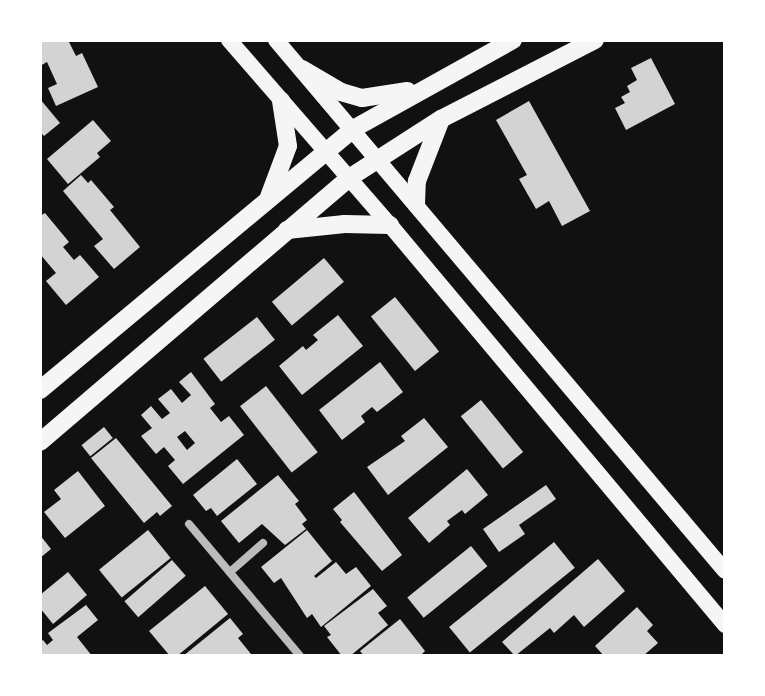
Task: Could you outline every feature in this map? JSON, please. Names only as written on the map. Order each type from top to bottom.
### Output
[{"type":"main road","points":[[229,40],[390,225],[725,625]]},
{"type":"main road","points":[[276,40],[725,571]]},
{"type":"main road","points":[[40,390],[353,129],[513,40]]},
{"type":"main road","points":[[40,442],[349,178],[441,119],[595,40]]},
{"type":"main road","points":[[302,69],[341,92],[362,98],[426,86]]},
{"type":"main road","points":[[266,203],[288,146],[281,101]]},
{"type":"main road","points":[[416,204],[417,181],[441,119]]},
{"type":"main road","points":[[287,230],[345,224],[390,225]]},
{"type":"street","points":[[189,524],[300,656]]},
{"type":"street","points":[[230,572],[263,543]]},
{"type":"building","points":[[40,40],[68,40],[76,56],[82,53],[98,87],[56,106],[48,88],[57,84],[47,62],[40,66]]},
{"type":"building","points":[[651,58],[675,104],[626,130],[615,108],[625,103],[621,97],[630,92],[627,86],[637,80],[631,68]]},
{"type":"building","points":[[40,99],[60,123],[44,136],[40,132]]},
{"type":"building","points":[[529,101],[590,211],[562,226],[549,201],[536,209],[519,179],[527,175],[496,120]]},
{"type":"building","points":[[93,120],[111,141],[97,153],[100,157],[68,184],[47,159]]},
{"type":"building","points":[[81,175],[88,183],[91,180],[114,207],[110,210],[140,247],[114,269],[94,246],[103,239],[63,191]]},
{"type":"building","points":[[45,213],[69,242],[63,247],[74,260],[80,255],[99,277],[66,305],[46,281],[56,273],[40,254],[40,216]]},
{"type":"building","points":[[324,258],[344,282],[292,325],[272,302]]},
{"type":"building","points":[[395,297],[439,351],[415,371],[371,317]]},
{"type":"building","points":[[338,315],[363,346],[302,395],[279,366],[303,346],[306,350],[318,340],[313,335]]},
{"type":"building","points":[[257,317],[275,340],[221,382],[203,359]]},
{"type":"building","points":[[380,362],[403,392],[377,412],[372,407],[361,416],[365,422],[342,440],[319,410]]},
{"type":"building","points":[[191,372],[215,404],[210,408],[221,422],[229,416],[244,435],[183,484],[168,466],[175,460],[164,447],[156,454],[141,436],[152,428],[141,415],[151,406],[162,419],[170,413],[158,399],[171,389],[182,403],[191,395],[179,382]],"holes":[[[185,431],[195,443],[187,450],[177,437]]]},
{"type":"building","points":[[266,386],[318,452],[292,473],[240,406]]},
{"type":"building","points":[[481,400],[523,452],[503,468],[461,416]]},
{"type":"building","points":[[424,418],[448,447],[388,495],[367,467],[405,441],[401,436]]},
{"type":"building","points":[[104,427],[113,438],[90,456],[81,445]]},
{"type":"building","points":[[116,438],[172,506],[160,516],[157,512],[144,523],[91,458]]},
{"type":"building","points":[[237,459],[257,484],[217,516],[211,508],[206,511],[193,495]]},
{"type":"building","points":[[467,469],[488,495],[465,514],[462,510],[447,521],[450,525],[429,543],[408,518]]},
{"type":"building","points":[[78,471],[105,506],[65,538],[44,512],[61,499],[54,490]]},
{"type":"building","points":[[278,475],[299,501],[295,504],[307,520],[302,524],[306,529],[285,545],[262,524],[239,543],[221,521]]},
{"type":"building","points":[[546,485],[556,499],[519,525],[525,534],[499,552],[483,529]]},
{"type":"building","points":[[354,492],[402,555],[382,571],[340,522],[342,520],[333,509]]},
{"type":"building","points":[[148,530],[171,558],[122,598],[99,570]]},
{"type":"building","points":[[307,530],[332,561],[314,576],[316,578],[336,562],[346,574],[356,567],[371,586],[321,627],[312,614],[307,618],[281,578],[274,583],[261,567]]},
{"type":"building","points":[[40,535],[51,549],[40,558]]},
{"type":"building","points":[[554,542],[575,568],[470,653],[449,627]]},
{"type":"building","points":[[471,546],[487,566],[424,618],[407,598]]},
{"type":"building","points":[[598,559],[625,591],[584,627],[574,615],[554,633],[550,628],[515,656],[502,642]]},
{"type":"building","points":[[172,560],[186,576],[138,617],[124,601]]},
{"type":"building","points":[[68,572],[87,595],[53,624],[40,608],[40,595]]},
{"type":"building","points":[[205,586],[228,614],[177,656],[170,656],[149,631]]},
{"type":"building","points":[[373,589],[387,606],[378,613],[388,625],[350,656],[342,656],[327,637],[331,635],[324,626]]},
{"type":"building","points":[[86,605],[98,620],[77,637],[92,656],[40,656],[40,642],[43,640],[47,645],[53,640],[48,633]]},
{"type":"building","points":[[637,607],[653,625],[647,631],[658,643],[643,656],[604,656],[595,646]]},
{"type":"building","points":[[230,618],[243,634],[238,638],[251,654],[183,656]]},
{"type":"building","points":[[400,619],[425,651],[420,656],[364,656],[360,651]]}]
